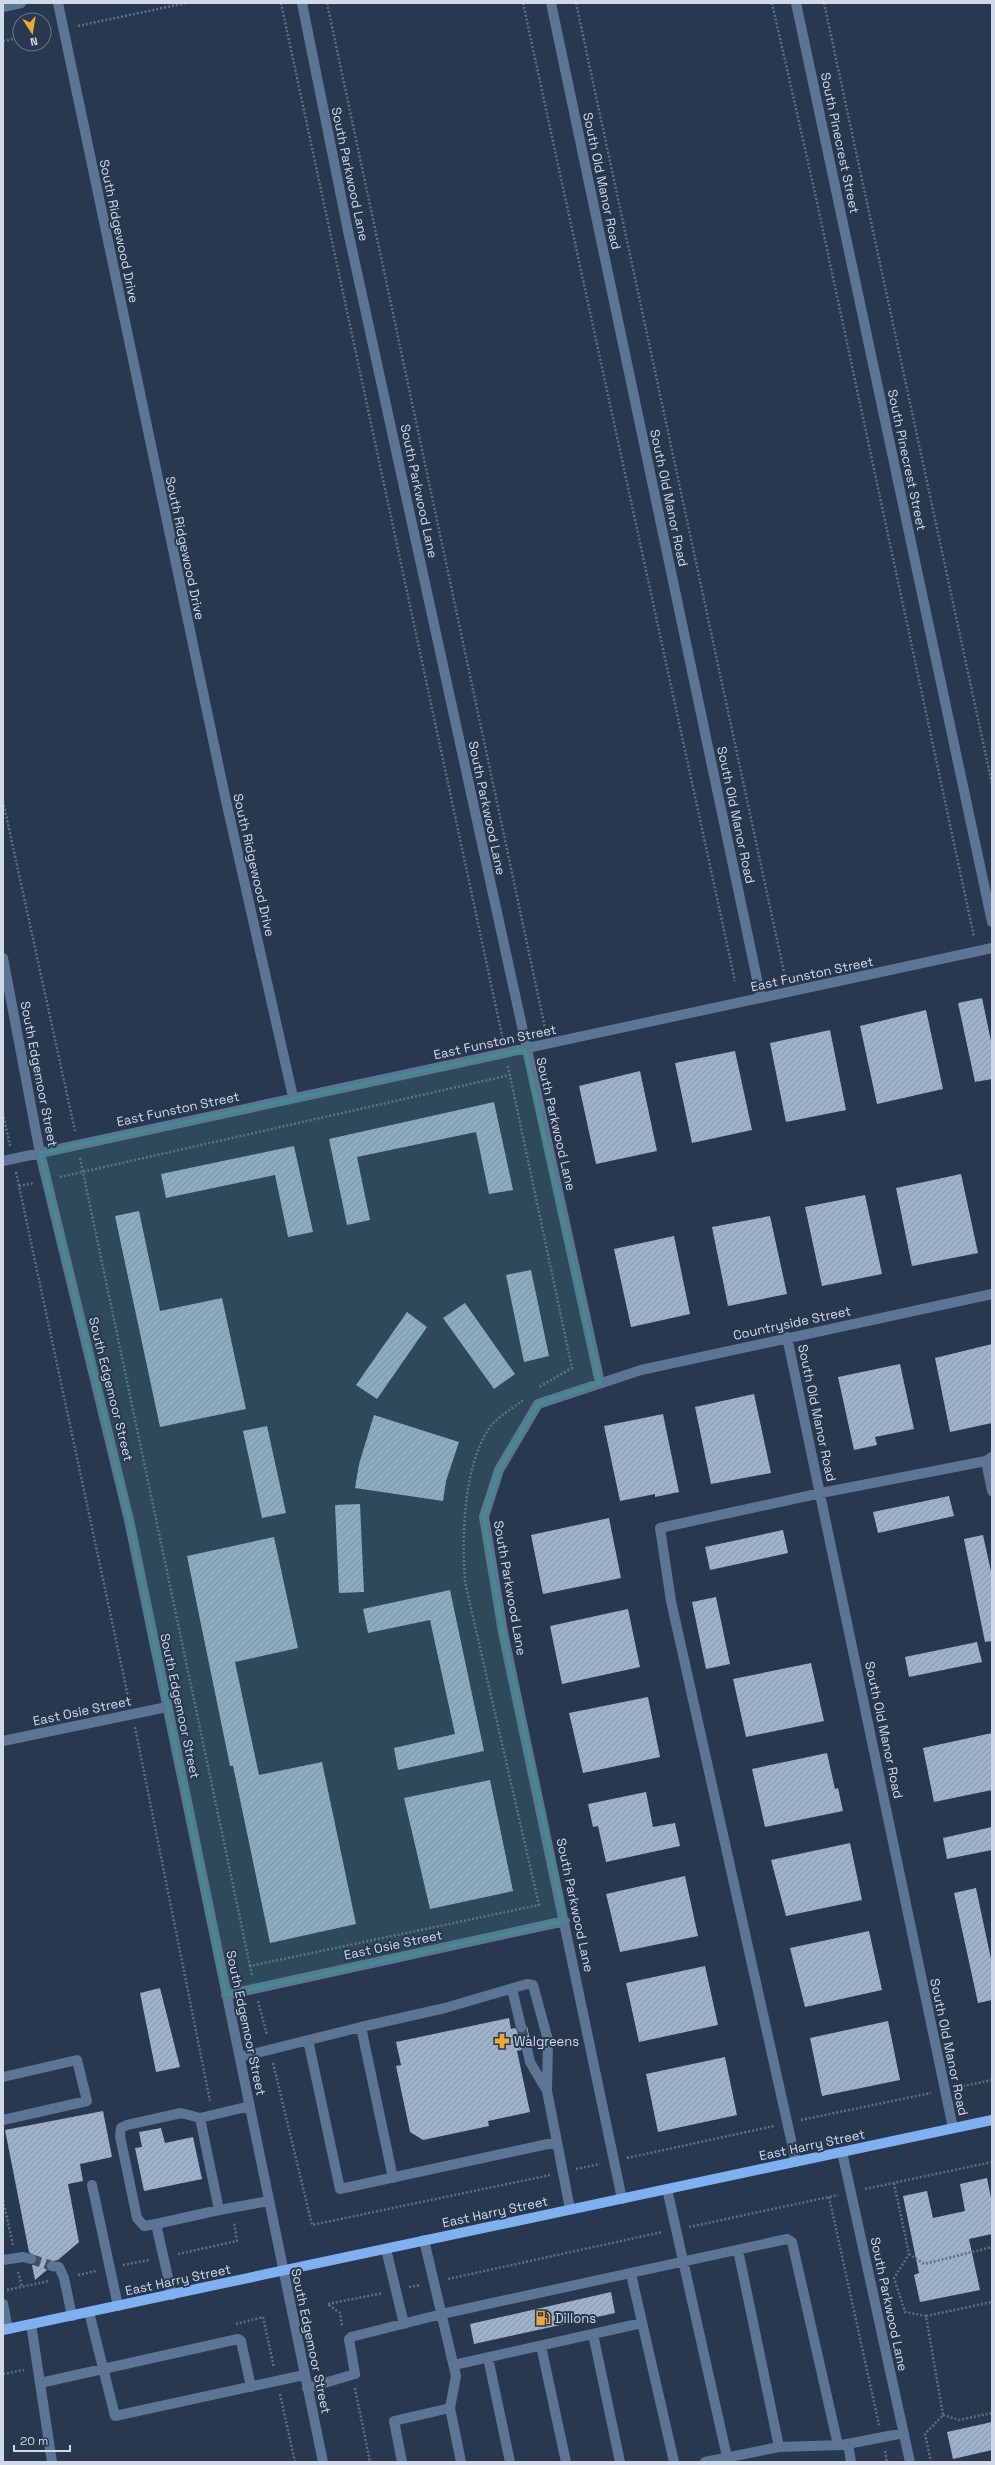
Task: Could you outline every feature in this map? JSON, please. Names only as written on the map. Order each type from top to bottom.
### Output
[{"type":"main road","name":"East Harry Street","points":[[6,2330],[992,2120]]},
{"type":"street","points":[[3,7],[21,3]]},
{"type":"street","name":"South Ridgewood Drive","points":[[58,3],[222,784],[293,1097]]},
{"type":"street","name":"South Parkwood Lane","points":[[302,3],[348,231],[600,1383],[538,1404],[499,1470],[484,1517],[503,1632],[565,1921],[622,2199]]},
{"type":"street","name":"South Old Manor Road","points":[[551,3],[761,998]]},
{"type":"street","name":"South Pinecrest Street","points":[[796,3],[992,922]]},
{"type":"street","name":"East Funston Street","points":[[8,1160],[293,1097],[526,1049],[992,948]]},
{"type":"street","name":"South Edgemoor Street","points":[[3,958],[40,1153],[129,1520],[323,2462]]},
{"type":"street","name":"Countryside Street","points":[[600,1383],[641,1370],[787,1337],[992,1294]]},
{"type":"street","name":"South Old Manor Road","points":[[787,1337],[821,1493],[953,2128]]},
{"type":"street","points":[[796,2162],[671,1601],[660,1528],[821,1493],[989,1459],[992,1490]]},
{"type":"street","name":"East Osie Street","points":[[3,1741],[167,1707]]},
{"type":"street","name":"East Osie Street","points":[[226,1995],[565,1921]]},
{"type":"street","points":[[240,2057],[445,2008],[527,1984],[532,1985],[548,2040],[547,2091],[570,2209]]},
{"type":"street","points":[[512,1989],[521,2027]]},
{"type":"street","points":[[361,2028],[393,2178]]},
{"type":"street","points":[[308,2040],[339,2186],[343,2189],[557,2142]]},
{"type":"street","points":[[527,2049],[530,2062],[547,2091]]},
{"type":"street","points":[[3,2077],[77,2060],[88,2101],[3,2120]]},
{"type":"street","points":[[250,2106],[200,2118],[180,2113],[121,2128],[120,2136],[137,2218],[144,2226],[269,2201]]},
{"type":"street","points":[[200,2118],[219,2210]]},
{"type":"street","name":"South Parkwood Lane","points":[[842,2152],[910,2462]]},
{"type":"street","points":[[92,2185],[118,2306]]},
{"type":"street","points":[[667,2189],[727,2457]]},
{"type":"street","points":[[156,2224],[172,2295]]},
{"type":"street","points":[[307,2388],[355,2374],[349,2338],[351,2337],[442,2314],[787,2239],[792,2242],[843,2445],[851,2462]]},
{"type":"street","points":[[424,2240],[456,2376],[450,2408],[461,2462]]},
{"type":"street","points":[[386,2249],[404,2324]]},
{"type":"street","points":[[738,2250],[779,2447]]},
{"type":"street","points":[[3,2260],[23,2257],[31,2259]]},
{"type":"street","points":[[52,2266],[59,2268],[64,2278],[72,2316]]},
{"type":"street","points":[[631,2274],[674,2462]]},
{"type":"street","points":[[3,2304],[6,2330]]},
{"type":"street","points":[[90,2312],[114,2414],[118,2416],[304,2375]]},
{"type":"street","points":[[454,2366],[642,2323]]},
{"type":"street","points":[[32,2324],[52,2462]]},
{"type":"street","points":[[593,2334],[620,2462]]},
{"type":"street","points":[[40,2383],[240,2340],[251,2387]]},
{"type":"street","points":[[540,2346],[566,2462]]},
{"type":"street","points":[[488,2358],[510,2462]]},
{"type":"street","points":[[402,2462],[394,2421],[450,2408]]},
{"type":"street","points":[[706,2462],[779,2447],[843,2445],[904,2433]]},
{"type":"path","points":[[64,28],[186,3]]},
{"type":"path","points":[[281,3],[572,1368],[547,1381],[535,1390]]},
{"type":"path","points":[[327,3],[546,1028]]},
{"type":"path","points":[[523,3],[735,981]]},
{"type":"path","points":[[576,3],[785,977]]},
{"type":"path","points":[[772,3],[815,193],[974,937]]},
{"type":"path","points":[[824,3],[992,784]]},
{"type":"path","points":[[3,801],[78,1144],[250,1966],[312,2225],[992,2080]]},
{"type":"path","points":[[19,1186],[510,1075]]},
{"type":"path","points":[[3,1113],[8,1160],[19,1186],[132,1714],[212,2115]]},
{"type":"path","points":[[250,1966],[539,1905],[465,1582],[462,1540],[470,1471],[488,1429],[529,1395]]},
{"type":"path","points":[[328,2304],[992,2162]]},
{"type":"path","points":[[894,2182],[909,2254],[894,2278],[905,2312],[926,2316],[992,2302]]},
{"type":"path","points":[[829,2197],[887,2462]]},
{"type":"path","points":[[231,2208],[238,2241]]},
{"type":"path","points":[[909,2254],[924,2264],[992,2247]]},
{"type":"path","points":[[926,2316],[943,2415]]},
{"type":"path","points":[[943,2415],[959,2420],[992,2413]]},
{"type":"path","points":[[931,2462],[925,2434],[943,2415]]},
{"type":"highlighted area","points":[[525,1049],[600,1383],[538,1404],[499,1470],[484,1517],[503,1632],[565,1921],[226,1995],[129,1520],[40,1153]]},
{"type":"building","points":[[982,998],[992,1046],[992,1079],[975,1082],[958,1003]]},
{"type":"building","points":[[926,1010],[943,1089],[877,1104],[860,1026]]},
{"type":"building","points":[[830,1030],[846,1110],[786,1122],[770,1043]]},
{"type":"building","points":[[735,1051],[752,1130],[692,1143],[675,1063]]},
{"type":"building","points":[[640,1071],[657,1151],[596,1164],[579,1086]]},
{"type":"building","points":[[494,1102],[513,1190],[489,1194],[476,1132],[357,1157],[370,1220],[347,1225],[329,1139]]},
{"type":"building","points":[[294,1146],[313,1232],[288,1237],[275,1175],[166,1198],[161,1174]]},
{"type":"building","points":[[961,1174],[978,1253],[912,1266],[896,1188]]},
{"type":"building","points":[[865,1195],[882,1274],[822,1286],[805,1207]]},
{"type":"building","points":[[139,1211],[160,1311],[222,1298],[246,1409],[160,1427],[115,1216]]},
{"type":"building","points":[[770,1216],[787,1294],[728,1306],[712,1227]]},
{"type":"building","points":[[674,1236],[690,1314],[631,1327],[614,1249]]},
{"type":"building","points":[[531,1270],[549,1356],[524,1362],[506,1275]]},
{"type":"building","points":[[465,1303],[515,1374],[494,1389],[443,1318]]},
{"type":"building","points":[[407,1312],[427,1327],[377,1399],[356,1385]]},
{"type":"building","points":[[992,1344],[992,1423],[950,1432],[935,1358]]},
{"type":"building","points":[[900,1364],[914,1429],[875,1437],[877,1445],[854,1450],[838,1377]]},
{"type":"building","points":[[754,1394],[771,1473],[711,1484],[695,1407]]},
{"type":"building","points":[[663,1414],[679,1492],[655,1497],[655,1494],[620,1501],[604,1426]]},
{"type":"building","points":[[374,1415],[459,1442],[446,1481],[443,1501],[355,1488],[359,1464]]},
{"type":"building","points":[[267,1426],[286,1513],[262,1518],[243,1431]]},
{"type":"building","points":[[949,1496],[954,1516],[878,1533],[873,1512]]},
{"type":"building","points":[[360,1504],[364,1592],[339,1593],[335,1505]]},
{"type":"building","points":[[609,1518],[621,1578],[543,1594],[531,1535]]},
{"type":"building","points":[[783,1530],[788,1553],[710,1570],[705,1547]]},
{"type":"building","points":[[983,1535],[992,1576],[992,1641],[985,1642],[964,1539]]},
{"type":"building","points":[[274,1537],[298,1648],[235,1662],[259,1775],[322,1762],[356,1924],[270,1943],[233,1766],[230,1766],[187,1556]]},
{"type":"building","points":[[450,1590],[484,1751],[398,1770],[394,1748],[455,1734],[430,1620],[368,1633],[363,1609]]},
{"type":"building","points":[[716,1597],[730,1664],[706,1669],[692,1602]]},
{"type":"building","points":[[628,1609],[640,1667],[562,1684],[550,1626]]},
{"type":"building","points":[[977,1642],[982,1662],[909,1677],[905,1657]]},
{"type":"building","points":[[811,1663],[824,1721],[746,1737],[733,1679]]},
{"type":"building","points":[[648,1697],[660,1757],[583,1773],[569,1713]]},
{"type":"building","points":[[992,1733],[992,1790],[934,1802],[923,1748]]},
{"type":"building","points":[[827,1753],[835,1789],[838,1788],[843,1811],[765,1827],[752,1769]]},
{"type":"building","points":[[490,1780],[513,1891],[430,1909],[404,1798]]},
{"type":"building","points":[[646,1792],[653,1827],[675,1823],[680,1846],[606,1862],[598,1826],[593,1827],[588,1804]]},
{"type":"building","points":[[992,1827],[992,1850],[947,1859],[943,1838]]},
{"type":"building","points":[[850,1843],[862,1900],[786,1916],[771,1860]]},
{"type":"building","points":[[685,1876],[698,1936],[620,1952],[606,1894]]},
{"type":"building","points":[[976,1888],[992,1964],[992,2000],[978,2003],[954,1893]]},
{"type":"building","points":[[869,1931],[882,1990],[805,2007],[790,1948]]},
{"type":"building","points":[[705,1966],[718,2025],[639,2042],[626,1983]]},
{"type":"building","points":[[160,1988],[180,2067],[156,2072],[140,1993]]},
{"type":"building","name":"Walgreens","points":[[509,2018],[511,2029],[515,2028],[519,2033],[525,2032],[527,2026],[531,2044],[525,2043],[521,2050],[517,2051],[530,2112],[488,2121],[489,2126],[423,2140],[410,2132],[396,2066],[401,2065],[396,2042]]},
{"type":"building","points":[[888,2021],[900,2080],[822,2096],[810,2038]]},
{"type":"building","points":[[725,2057],[737,2115],[658,2132],[646,2074]]},
{"type":"building","points":[[103,2111],[112,2157],[80,2164],[83,2181],[68,2184],[79,2242],[58,2260],[47,2262],[47,2270],[35,2280],[32,2265],[36,2263],[37,2258],[29,2252],[5,2130]]},
{"type":"building","points":[[161,2128],[165,2143],[193,2137],[202,2179],[144,2191],[135,2148],[142,2147],[139,2132]]},
{"type":"building","points":[[987,2178],[992,2203],[992,2234],[969,2239],[980,2290],[920,2302],[914,2275],[919,2273],[903,2196],[927,2191],[933,2218],[965,2211],[960,2184]]},
{"type":"building","points":[[611,2292],[615,2313],[474,2344],[470,2324]]},
{"type":"building","points":[[992,2422],[992,2450],[953,2459],[947,2432]]},
{"type":"tunnel","points":[[521,2027],[527,2049]]},
{"type":"tunnel","points":[[31,2259],[52,2266]]},
{"type":"place","name":"Walgreens","points":[[502,2041]]},
{"type":"place","name":"Dillons","points":[[543,2318]]}]
